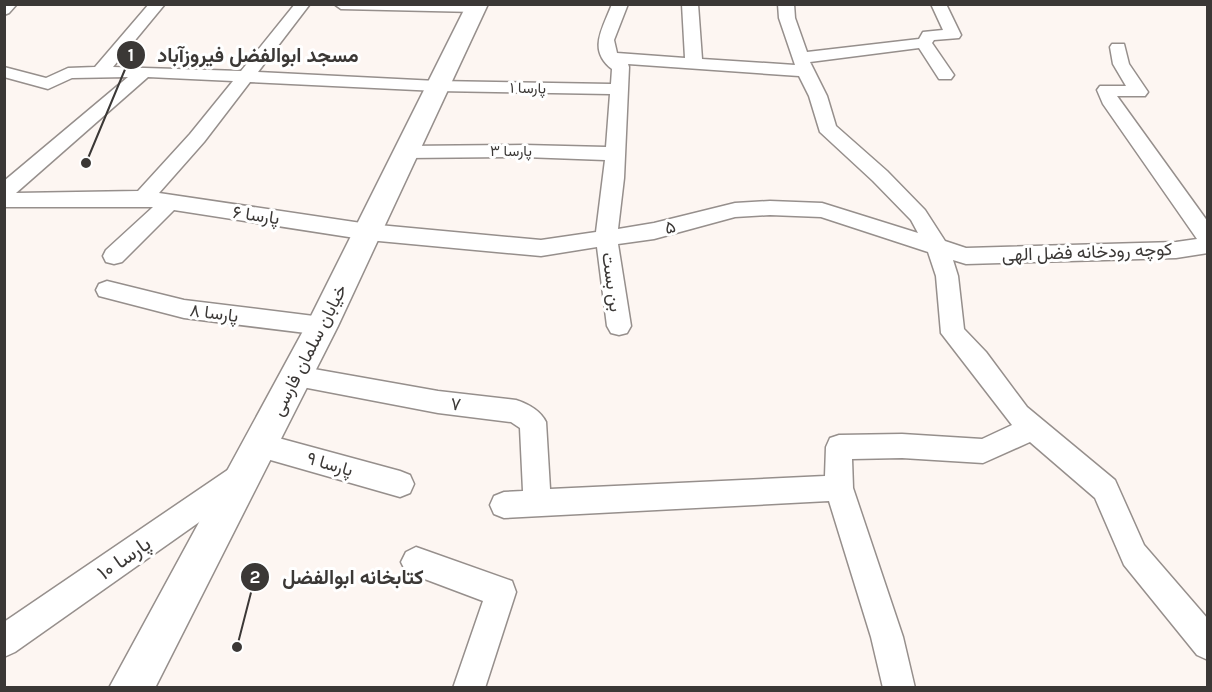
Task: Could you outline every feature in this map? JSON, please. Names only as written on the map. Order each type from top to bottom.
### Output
[{"type":"main road","name":"خیابان سلمان فارسی","points":[[131,687],[297,376],[477,5]]},
{"type":"street","points":[[4,10],[10,4]]},
{"type":"street","points":[[100,72],[158,4]]},
{"type":"street","points":[[143,198],[197,138],[303,4]]},
{"type":"street","points":[[341,4],[477,5]]},
{"type":"street","points":[[620,4],[606,40],[609,58],[694,64],[803,64],[924,43]]},
{"type":"street","points":[[690,4],[694,64]]},
{"type":"street","points":[[786,4],[787,18],[803,64],[818,96],[827,128],[880,176],[918,215],[938,248],[947,276],[953,333],[977,359],[1018,415],[1104,489],[1134,555],[1208,644]]},
{"type":"street","points":[[924,43],[928,35],[952,35],[938,4]]},
{"type":"street","points":[[924,43],[945,75]]},
{"type":"street","points":[[1118,47],[1120,64],[1139,92],[1106,90],[1109,97],[1208,238]]},
{"type":"street","name":"بن بست","points":[[609,58],[621,67],[616,154],[606,238],[619,326]]},
{"type":"street","name":"پارسا ۱","points":[[4,72],[48,84],[68,73],[144,72],[436,86],[619,89]]},
{"type":"street","points":[[4,192],[144,72]]},
{"type":"street","name":"پارسا ۳","points":[[406,152],[524,151],[616,154]]},
{"type":"street","name":"پارسا ۶","points":[[4,200],[143,198],[368,232]]},
{"type":"street","points":[[114,256],[170,202]]},
{"type":"street","name":"۵","points":[[368,232],[541,248],[654,231],[735,210],[770,208],[822,210],[966,256]]},
{"type":"street","name":"کوچه رودخانه فضل الهی","points":[[966,256],[1176,250],[1208,245]]},
{"type":"street","name":"پارسا ۸","points":[[107,290],[184,309],[322,326]]},
{"type":"street","name":"۷","points":[[297,376],[438,402],[516,411],[532,422],[537,503]]},
{"type":"street","points":[[899,687],[887,636],[839,488],[839,447],[902,446],[983,451],[1033,428]]},
{"type":"street","name":"پارسا ۹","points":[[260,445],[399,484]]},
{"type":"street","name":"پارسا ۱۰","points":[[4,641],[243,476]]},
{"type":"street","points":[[504,505],[839,488]]},
{"type":"street","points":[[416,562],[501,592],[469,687]]},
{"type":"place","name":"مسجد ابوالفضل فیروزآباد","points":[[86,163]]},
{"type":"place","name":"کتابخانه ابوالفضل","points":[[237,647]]}]
